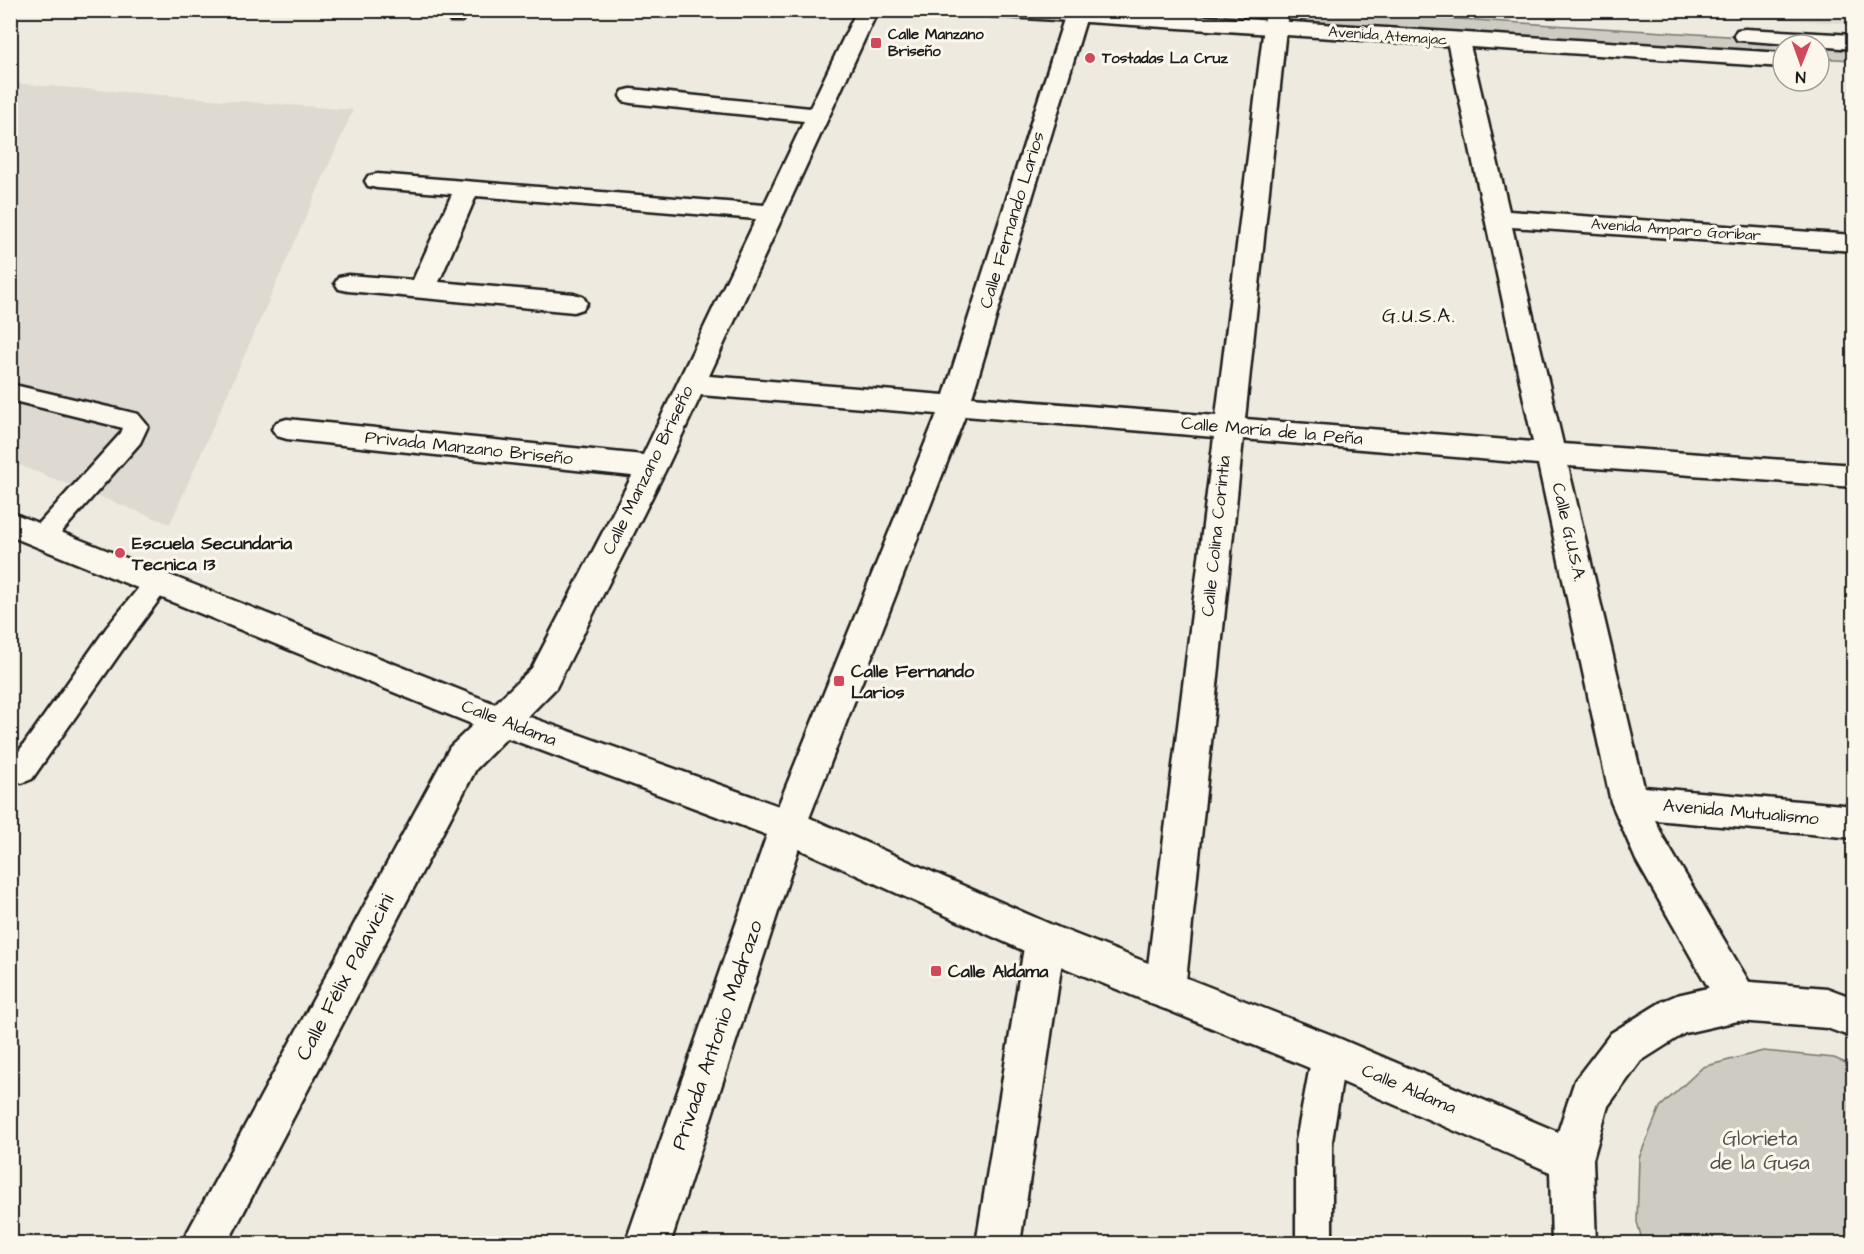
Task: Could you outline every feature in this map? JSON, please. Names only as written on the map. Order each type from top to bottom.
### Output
[{"type":"street","name":"Calle Manzano Briseño","points":[[501,721],[544,678],[652,467],[868,10]]},
{"type":"street","name":"Avenida Atemajac","points":[[992,10],[1076,16],[1276,20],[1458,41],[1771,59]]},
{"type":"street","name":"Calle Fernando Larios","points":[[788,826],[955,405],[1076,16]]},
{"type":"street","name":"Calle Colina Corintia","points":[[1165,990],[1276,20]]},
{"type":"street","points":[[1723,34],[1854,42]]},
{"type":"street","name":"Calle G.U.S.A.","points":[[1458,41],[1629,802],[1649,848],[1738,1001]]},
{"type":"street","points":[[631,96],[818,116]]},
{"type":"street","points":[[376,181],[772,213]]},
{"type":"street","points":[[422,290],[467,188]]},
{"type":"street","name":"Avenida Amparo Goribar","points":[[1498,218],[1854,243]]},
{"type":"street","points":[[348,283],[574,303]]},
{"type":"street","name":"Calle María de la Peña","points":[[691,384],[1551,454],[1854,476]]},
{"type":"street","name":"Privada Manzano Briseño","points":[[287,429],[652,467]]},
{"type":"street","name":"Calle Aldama","points":[[10,523],[501,721],[788,826],[1045,941],[1329,1055],[1571,1159]]},
{"type":"street","name":"Calle Félix Palavicini","points":[[203,1244],[463,758],[501,721]]},
{"type":"street","name":"Avenida Mutualismo","points":[[1629,802],[1854,822]]},
{"type":"street","name":"Privada Antonio Madrazo","points":[[647,1244],[788,826]]},
{"type":"street","points":[[998,1244],[1045,941]]},
{"type":"street","points":[[1574,1244],[1571,1159],[1590,1095],[1626,1047],[1677,1016],[1738,1001],[1827,1008],[1854,1018]]},
{"type":"lane","points":[[10,392],[130,420],[136,426],[132,437],[43,536]]},
{"type":"lane","points":[[22,770],[117,635],[158,582]]},
{"type":"lane","points":[[1314,1244],[1314,1141],[1329,1055]]},
{"type":"shaded area","points":[[1667,11],[1853,11],[1853,24]]},
{"type":"shaded area","points":[[10,83],[353,110],[170,524],[11,462]]},
{"type":"green space","points":[[1316,10],[1771,39],[1771,54],[1068,11]]},
{"type":"green space","points":[[1831,43],[1853,44],[1853,60],[1831,59]]},
{"type":"green space","name":"Glorieta de la Gusa","points":[[1763,1051],[1834,1058],[1853,1066],[1853,1243],[1643,1243],[1637,1222],[1639,1158],[1660,1107],[1703,1067]]},
{"type":"place","name":"Calle Manzano Briseño","points":[[876,43]]},
{"type":"place","name":"Tostadas La Cruz","points":[[1090,58]]},
{"type":"place","name":"Escuela Secundaria Tecnica 13","points":[[120,553]]},
{"type":"place","name":"Calle Fernando Larios","points":[[839,681]]},
{"type":"place","name":"Calle Aldama","points":[[936,971]]},
{"type":"district","name":"G.U.S.A.","points":[[1419,316]]}]
